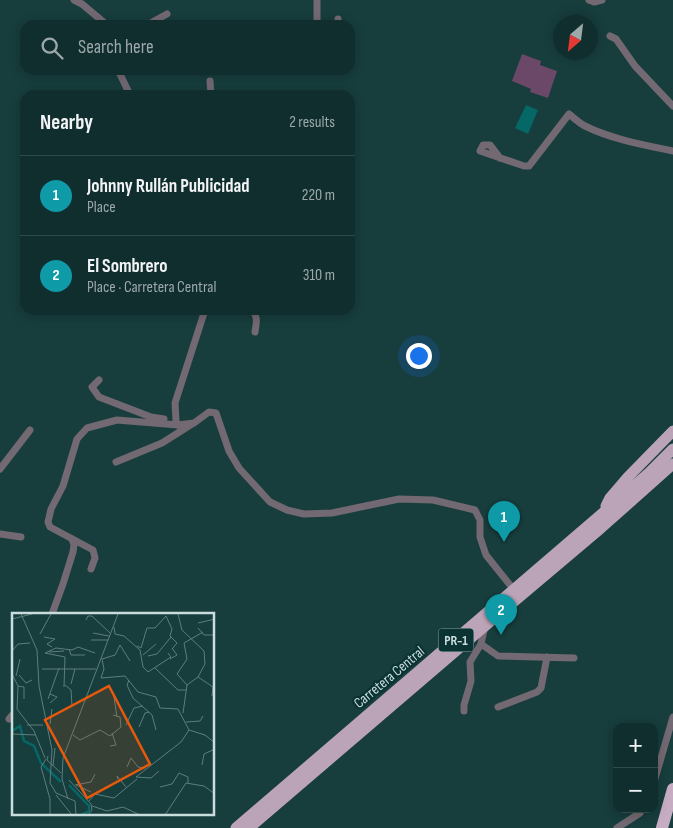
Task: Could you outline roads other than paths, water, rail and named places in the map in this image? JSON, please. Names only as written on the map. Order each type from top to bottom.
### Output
[{"type":"highway","points":[[603,513],[610,498],[673,431]]},
{"type":"highway","name":"Carretera Central","points":[[236,828],[603,513],[649,473],[673,449]]},
{"type":"highway","name":"Carretera Central","points":[[249,828],[601,528],[673,464]]},
{"type":"highway","points":[[662,828],[673,789]]},
{"type":"street","points":[[74,0],[82,4],[101,20]]},
{"type":"street","points":[[317,0],[317,20]]},
{"type":"street","points":[[589,0],[594,2],[602,0]]},
{"type":"street","points":[[155,20],[166,14]]},
{"type":"street","points":[[610,36],[616,39],[635,66],[673,106]]},
{"type":"street","points":[[120,75],[128,90]]},
{"type":"street","points":[[210,81],[211,90]]},
{"type":"street","points":[[500,158],[529,166],[569,114],[583,125],[598,132],[673,151]]},
{"type":"street","points":[[177,423],[175,403],[203,315]]},
{"type":"street","points":[[255,332],[257,318],[256,315]]},
{"type":"street","points":[[99,380],[92,388],[99,397],[150,417],[177,423]]},
{"type":"street","points":[[116,462],[162,443],[209,412],[216,413],[230,451],[240,468],[270,502],[287,510],[304,514],[332,513],[399,498],[433,500],[475,510],[480,520],[480,537],[486,555],[514,590]]},
{"type":"street","points":[[91,569],[95,558],[93,550],[50,527],[48,522],[51,509],[63,486],[77,439],[87,428],[117,420],[194,423]]},
{"type":"street","points":[[0,469],[30,430]]},
{"type":"street","points":[[0,534],[21,537]]},
{"type":"street","points":[[52,613],[74,552],[72,539]]},
{"type":"street","points":[[464,711],[464,704],[471,681],[470,662],[481,644],[486,625]]},
{"type":"street","points":[[481,644],[498,656],[574,658]]},
{"type":"street","points":[[498,707],[537,692],[541,688],[547,657]]},
{"type":"street","points":[[658,768],[673,717]]},
{"type":"street","points":[[617,828],[640,813]]},
{"type":"water","points":[[526,105],[538,110],[528,134],[515,128]]},
{"type":"place","name":"Johnny Rullán Publicidad","points":[[504,542]]},
{"type":"place","name":"El Sombrero","points":[[501,635]]}]
